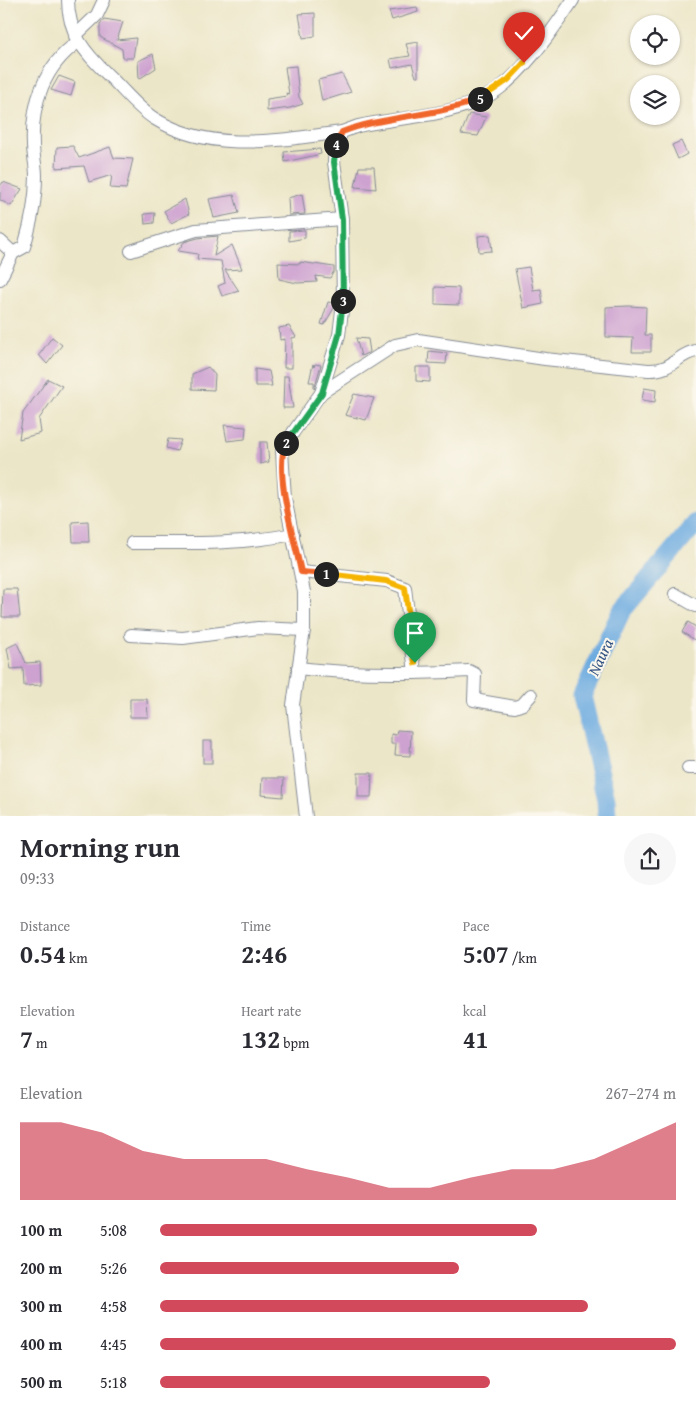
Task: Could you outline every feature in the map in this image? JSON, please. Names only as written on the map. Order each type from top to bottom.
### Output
[{"type":"street","points":[[68,0],[68,16],[76,39],[90,58],[143,109],[156,119],[184,131],[217,141],[249,142],[342,132],[358,126],[464,105],[486,96],[524,63],[573,0]]},
{"type":"street","points":[[0,279],[13,253],[24,247],[31,224],[36,175],[32,145],[36,102],[53,65],[97,15],[104,0]]},
{"type":"street","points":[[322,393],[339,335],[343,303],[342,219],[334,162],[335,147],[342,132]]},
{"type":"street","points":[[131,251],[196,230],[342,219]]},
{"type":"street","points":[[0,241],[13,253]]},
{"type":"street","points":[[306,816],[294,717],[298,668],[304,630],[304,592],[285,498],[282,451],[322,393],[394,345],[418,340],[545,359],[648,370],[663,370],[688,353],[696,351]]},
{"type":"street","points":[[132,543],[222,544],[262,540],[293,534]]},
{"type":"street","points":[[301,572],[386,581],[405,588],[415,673]]},
{"type":"street","points":[[675,594],[696,606]]},
{"type":"street","points":[[131,635],[183,638],[258,628],[304,630]]},
{"type":"street","points":[[298,668],[338,673],[473,671],[476,679],[472,697],[477,701],[515,707],[523,704],[531,695]]},
{"type":"building","points":[[417,7],[418,12],[392,20],[389,11]]},
{"type":"building","points":[[315,13],[315,36],[303,38],[299,14]]},
{"type":"building","points":[[104,19],[123,22],[117,40],[136,38],[133,58],[123,58],[122,49],[100,37],[100,24]]},
{"type":"building","points":[[418,42],[418,77],[416,77],[412,64],[392,68],[390,59],[410,56],[406,44]]},
{"type":"building","points":[[153,54],[156,68],[139,79],[138,61]]},
{"type":"building","points":[[296,66],[299,97],[303,104],[267,111],[267,99],[287,96],[286,93],[289,94],[285,67]]},
{"type":"building","points":[[342,74],[351,92],[322,101],[318,80]]},
{"type":"building","points":[[59,76],[75,82],[71,96],[51,90]]},
{"type":"building","points":[[469,114],[486,117],[478,136],[461,134]]},
{"type":"building","points":[[681,141],[687,154],[678,159],[672,145]]},
{"type":"building","points":[[73,146],[79,158],[110,147],[114,158],[133,159],[126,189],[110,188],[112,175],[89,182],[84,166],[56,168],[57,147]]},
{"type":"building","points":[[320,149],[321,154],[285,162],[284,152]]},
{"type":"building","points":[[359,167],[374,167],[376,189],[355,187]]},
{"type":"building","points":[[3,182],[22,189],[11,206],[0,200],[0,186]]},
{"type":"building","points":[[302,194],[305,214],[289,215],[288,198]]},
{"type":"building","points":[[234,195],[239,213],[214,218],[209,199]]},
{"type":"building","points":[[185,199],[189,214],[171,223],[164,211]]},
{"type":"building","points":[[155,213],[154,223],[145,224],[144,214]]},
{"type":"building","points":[[305,230],[305,238],[289,241],[289,231]]},
{"type":"building","points":[[490,235],[492,251],[479,252],[478,236]]},
{"type":"building","points":[[218,236],[214,256],[232,245],[242,269],[225,270],[239,291],[222,296],[218,286],[225,283],[221,261],[197,259],[198,254],[178,251],[184,242],[198,238]]},
{"type":"building","points":[[300,262],[334,267],[334,271],[330,278],[316,276],[317,282],[297,283],[279,279],[278,263],[300,264]]},
{"type":"building","points":[[529,267],[533,290],[541,289],[543,304],[523,308],[515,269]]},
{"type":"building","points":[[435,287],[459,288],[459,305],[435,304]]},
{"type":"building","points":[[328,302],[335,303],[324,325],[321,324]]},
{"type":"building","points":[[606,307],[646,307],[645,335],[651,335],[651,352],[632,352],[633,338],[606,337]]},
{"type":"building","points":[[289,326],[296,337],[292,338],[292,368],[284,368],[285,339],[280,340],[279,328]]},
{"type":"building","points":[[52,337],[62,345],[47,364],[39,355]]},
{"type":"building","points":[[356,338],[368,339],[370,352],[361,356]]},
{"type":"building","points":[[429,351],[447,353],[446,364],[428,363]]},
{"type":"building","points":[[313,364],[314,367],[315,364],[321,365],[314,389],[314,382],[309,382]]},
{"type":"building","points":[[208,367],[215,375],[214,390],[192,389],[192,374]]},
{"type":"building","points":[[416,367],[430,367],[430,382],[416,381]]},
{"type":"building","points":[[255,369],[269,371],[272,386],[255,386]]},
{"type":"building","points":[[284,376],[288,376],[293,408],[283,408]]},
{"type":"building","points":[[48,379],[62,386],[39,419],[41,433],[19,439],[23,413]]},
{"type":"building","points":[[644,388],[656,390],[655,402],[642,400]]},
{"type":"building","points":[[354,394],[374,398],[366,420],[345,415]]},
{"type":"building","points":[[224,425],[246,427],[245,439],[227,441]]},
{"type":"building","points":[[168,439],[181,440],[177,451],[166,448]]},
{"type":"building","points":[[260,442],[267,442],[269,462],[260,464]]},
{"type":"building","points":[[88,521],[89,542],[73,542],[72,522]]},
{"type":"building","points":[[3,589],[17,589],[20,617],[2,617]]},
{"type":"building","points":[[688,622],[696,627],[696,641],[682,632]]},
{"type":"building","points":[[17,643],[26,663],[40,662],[41,685],[24,686],[23,668],[11,669],[7,648]]},
{"type":"building","points":[[130,699],[147,699],[148,717],[130,717]]},
{"type":"building","points":[[397,730],[411,731],[410,756],[395,755],[396,744],[391,744],[391,734],[396,735]]},
{"type":"building","points":[[203,741],[212,741],[212,763],[203,763]]},
{"type":"building","points":[[358,773],[372,773],[371,797],[358,797]]},
{"type":"building","points":[[262,778],[284,778],[283,797],[261,795]]},
{"type":"waterway","name":"Naura","points":[[607,816],[606,799],[582,696],[621,612],[696,523]]},
{"type":"route","points":[[415,663],[410,637],[405,588],[400,584],[386,581],[301,572],[285,498],[282,451],[322,393],[339,335],[343,303],[342,219],[334,162],[335,147],[342,132],[358,126],[464,105],[486,96],[508,80],[524,63]]}]
